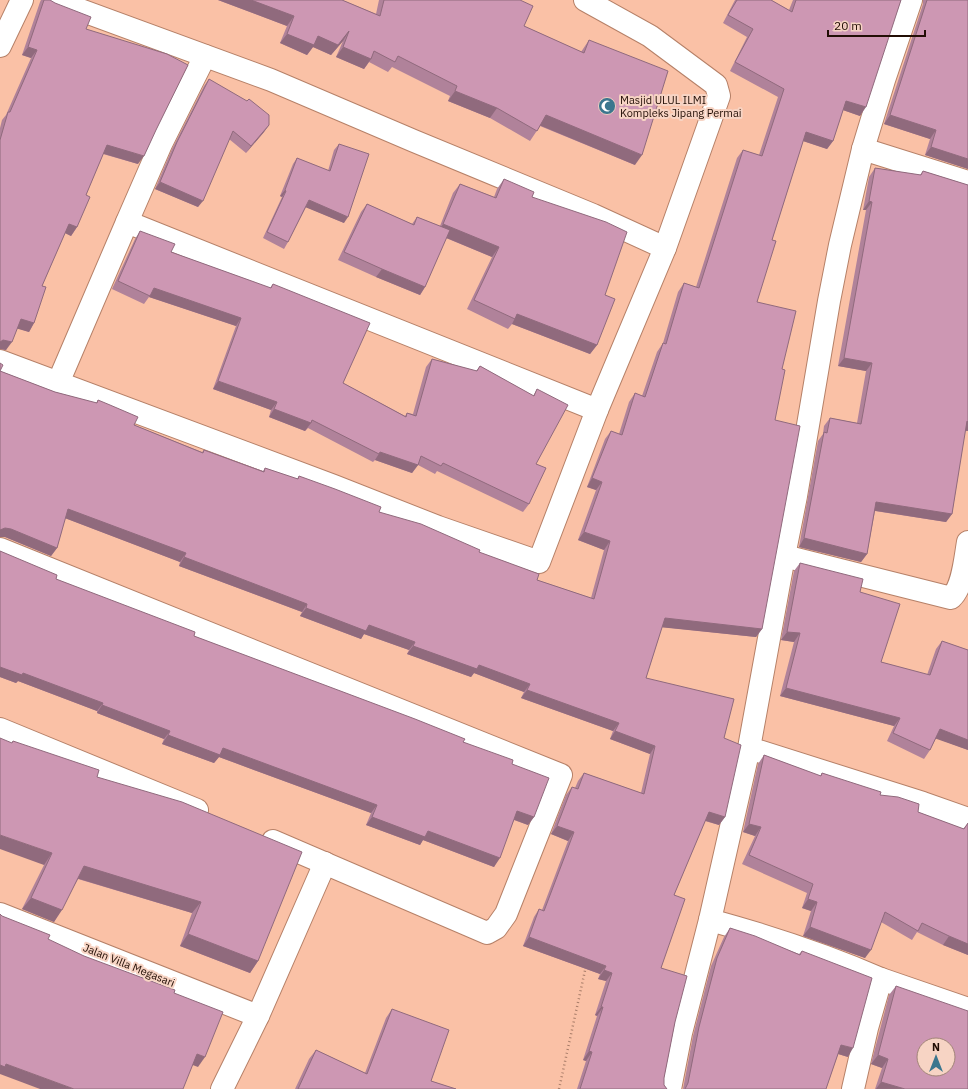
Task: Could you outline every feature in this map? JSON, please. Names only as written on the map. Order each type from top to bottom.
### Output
[{"type":"street","points":[[0,46],[22,0]]},
{"type":"street","points":[[53,0],[271,80],[593,215],[665,248]]},
{"type":"street","points":[[0,361],[334,486],[438,527],[540,562],[597,410],[665,248],[719,96],[716,85],[650,36],[585,0]]},
{"type":"street","points":[[670,1089],[681,1033],[710,920],[749,748],[796,496],[829,301],[863,149],[884,80],[912,0]]},
{"type":"street","points":[[58,383],[161,144],[205,56]]},
{"type":"street","points":[[863,149],[968,182]]},
{"type":"street","points":[[127,222],[597,410]]},
{"type":"street","points":[[784,556],[951,598],[956,594],[959,585],[968,542]]},
{"type":"street","points":[[0,549],[561,775],[506,914],[496,928],[487,933],[258,835]]},
{"type":"street","points":[[0,729],[214,817]]},
{"type":"street","points":[[749,748],[923,803],[968,819]]},
{"type":"street","points":[[222,1089],[258,1016],[325,863]]},
{"type":"street","name":"Jalan Villa Megasari","points":[[0,914],[258,1016]]},
{"type":"street","points":[[710,920],[756,933],[816,953],[881,979],[968,1009]]},
{"type":"street","points":[[853,1089],[867,1028],[881,979]]},
{"type":"path","points":[[560,1089],[586,964]]},
{"type":"building","points":[[44,0],[50,0],[91,17],[86,29],[167,54],[188,65],[144,156],[107,145],[86,195],[90,197],[77,227],[69,224],[42,286],[46,287],[34,323],[21,319],[12,342],[3,340],[0,342],[0,140],[8,112],[10,112],[37,50],[28,47]]},
{"type":"building","points":[[251,0],[342,0],[380,16],[384,0],[520,0],[533,6],[524,26],[584,53],[589,40],[668,71],[642,155],[546,115],[537,131],[497,108],[455,91],[457,86],[398,56],[395,62],[374,51],[371,59],[343,47],[349,31],[338,45],[318,36],[314,45],[287,34],[294,16]]},
{"type":"building","points":[[737,0],[771,0],[792,12],[796,0],[901,0],[866,107],[846,101],[833,141],[806,132],[772,240],[776,241],[757,302],[796,311],[782,369],[785,370],[775,420],[800,426],[762,629],[665,618],[646,678],[734,699],[724,738],[741,745],[725,817],[709,812],[674,895],[685,899],[661,968],[687,976],[675,1022],[664,1078],[664,1085],[667,1089],[580,1089],[592,1052],[589,1051],[612,973],[604,970],[606,966],[529,937],[539,909],[544,911],[574,832],[557,826],[572,787],[578,789],[584,773],[644,794],[655,746],[615,731],[619,723],[527,690],[530,684],[479,665],[477,669],[413,646],[415,642],[369,625],[366,631],[306,608],[307,604],[184,557],[186,553],[68,509],[57,548],[11,529],[5,528],[0,530],[0,371],[55,392],[97,403],[98,400],[138,417],[134,425],[203,453],[204,450],[264,472],[265,468],[298,479],[299,476],[335,489],[381,507],[379,512],[421,524],[480,550],[479,552],[539,574],[537,580],[594,599],[610,541],[584,532],[602,482],[592,478],[611,431],[622,435],[635,393],[645,397],[663,343],[666,344],[684,283],[699,288],[743,150],[762,156],[784,89],[735,62],[753,29],[728,15]]},
{"type":"building","points":[[927,0],[968,0],[968,159],[931,147],[936,130],[890,115]]},
{"type":"building","points":[[209,79],[247,101],[249,99],[269,115],[269,125],[251,146],[233,131],[203,201],[160,182],[177,142]]},
{"type":"building","points":[[339,144],[369,154],[348,217],[309,200],[288,242],[267,232],[286,191],[285,190],[297,158],[330,171]]},
{"type":"building","points":[[875,168],[921,175],[923,171],[968,185],[968,422],[967,421],[952,514],[876,502],[867,554],[804,538],[824,432],[827,433],[830,418],[861,424],[872,363],[844,358],[872,202],[869,201]]},
{"type":"building","points":[[504,179],[534,192],[532,197],[606,222],[627,232],[605,295],[615,299],[597,345],[517,314],[515,319],[474,300],[499,247],[443,224],[460,184],[496,198]]},
{"type":"building","points":[[367,204],[414,225],[417,217],[450,230],[425,287],[344,252]]},
{"type":"building","points":[[140,231],[175,244],[171,252],[271,288],[273,284],[370,323],[343,383],[406,417],[407,413],[416,416],[432,359],[477,371],[480,366],[534,396],[537,389],[568,405],[536,464],[546,468],[529,504],[443,463],[441,466],[421,456],[418,465],[380,452],[379,454],[312,420],[311,423],[274,409],[277,402],[218,381],[241,318],[154,288],[150,296],[118,281]]},
{"type":"building","points":[[0,363],[3,365],[0,371]]},
{"type":"building","points":[[0,551],[57,575],[56,579],[195,632],[194,636],[415,719],[465,739],[463,742],[513,760],[512,764],[549,778],[534,817],[517,811],[500,858],[428,831],[425,837],[372,817],[377,805],[223,748],[220,755],[168,735],[170,731],[102,705],[103,703],[23,673],[22,675],[0,667]]},
{"type":"building","points":[[800,563],[863,579],[860,592],[900,604],[881,662],[930,675],[942,641],[968,650],[968,740],[940,729],[930,750],[893,733],[900,718],[786,688],[800,633],[787,632]]},
{"type":"building","points":[[0,738],[99,770],[97,777],[182,802],[302,852],[258,961],[188,934],[201,902],[84,866],[62,910],[31,898],[52,853],[0,835]]},
{"type":"building","points":[[764,755],[821,776],[822,773],[881,792],[880,795],[898,797],[919,804],[918,812],[964,829],[968,823],[968,944],[922,923],[918,931],[885,912],[871,950],[810,927],[817,902],[808,899],[813,884],[749,855],[761,827],[749,824]]},
{"type":"building","points":[[0,914],[50,935],[48,939],[84,956],[175,990],[174,993],[223,1012],[205,1057],[197,1054],[183,1089],[74,1089],[6,1064],[5,1067],[0,1065]]},
{"type":"building","points":[[730,928],[755,936],[800,955],[802,951],[872,978],[853,1048],[841,1045],[826,1089],[685,1089],[688,1083],[699,1027],[717,958]]},
{"type":"building","points":[[896,986],[968,1011],[968,1089],[905,1089],[881,1082],[888,1059],[878,1055]]},
{"type":"building","points":[[392,1009],[449,1030],[431,1081],[456,1089],[298,1089],[316,1050],[367,1074]]},
{"type":"place","name":"Masjid ULUL ILMI Kompleks Jipang Permai","points":[[607,106]]}]
